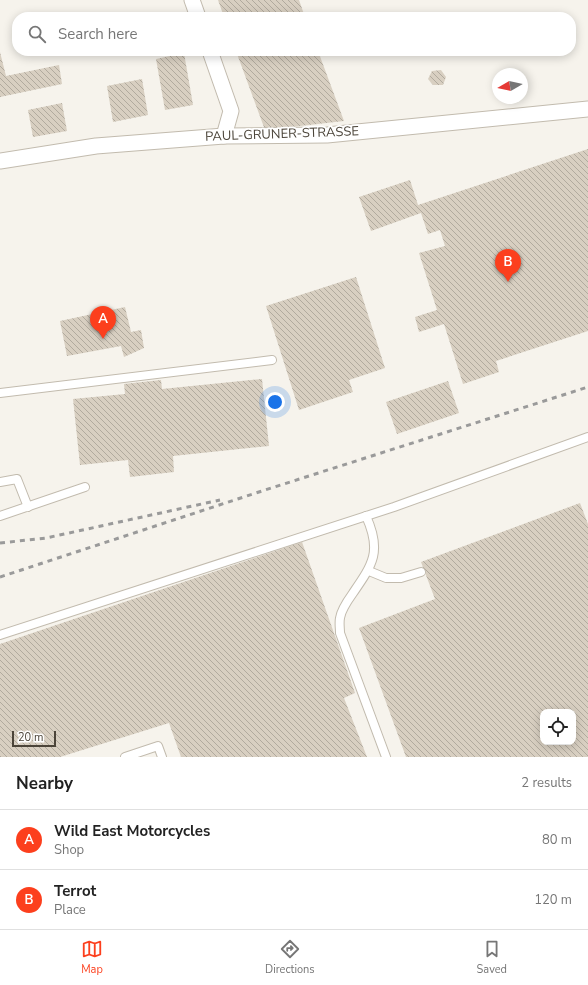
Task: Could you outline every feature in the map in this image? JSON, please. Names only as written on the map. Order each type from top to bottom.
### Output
[{"type":"street","points":[[192,0],[196,12]]},
{"type":"street","points":[[212,56],[230,110],[224,136]]},
{"type":"street","name":"PAUL-GRUNER-STRASSE","points":[[0,161],[96,146],[224,136],[327,135],[588,109]]},
{"type":"lane","points":[[0,392],[272,360]]},
{"type":"lane","points":[[0,635],[394,507],[588,437]]},
{"type":"lane","points":[[0,482],[17,479],[28,507]]},
{"type":"lane","points":[[0,516],[85,488]]},
{"type":"lane","points":[[366,516],[372,530],[375,551],[369,571],[348,599],[340,616],[340,634],[386,757]]},
{"type":"lane","points":[[369,571],[386,578],[401,578],[420,572]]},
{"type":"lane","points":[[125,757],[158,746],[162,757]]},
{"type":"building","points":[[218,0],[299,0],[303,12],[222,12]]},
{"type":"building","points":[[0,52],[6,76],[59,65],[62,84],[0,97]]},
{"type":"building","points":[[170,56],[185,56],[193,105],[165,110],[156,59]]},
{"type":"building","points":[[238,56],[320,56],[344,121],[265,130]]},
{"type":"building","points":[[441,70],[446,77],[443,85],[433,85],[428,79],[432,71]]},
{"type":"building","points":[[142,79],[148,115],[113,122],[107,86]]},
{"type":"building","points":[[62,103],[67,131],[33,137],[28,110]]},
{"type":"building","points":[[588,149],[588,331],[496,361],[499,372],[463,384],[444,324],[419,332],[415,317],[437,310],[419,253],[445,246],[440,230],[428,234],[421,213],[371,231],[359,197],[410,180],[418,205]]},
{"type":"building","points":[[356,277],[385,368],[349,380],[353,392],[299,410],[266,306]]},
{"type":"building","points":[[125,307],[131,332],[141,330],[144,348],[124,357],[121,346],[67,356],[60,321]]},
{"type":"building","points":[[262,379],[269,446],[173,456],[174,472],[130,477],[128,460],[80,465],[73,399],[125,394],[124,384],[161,380],[162,389]]},
{"type":"building","points":[[448,381],[459,413],[397,434],[386,402]]},
{"type":"building","points":[[580,503],[588,524],[588,757],[406,757],[359,628],[435,599],[421,562]]},
{"type":"building","points":[[302,542],[355,693],[344,698],[367,757],[181,757],[169,723],[60,757],[0,757],[0,644]]},
{"type":"railway","points":[[0,577],[265,490],[588,387]]},
{"type":"railway","points":[[0,543],[46,538],[220,500]]},
{"type":"place","name":"Terrot","points":[[508,282]]},
{"type":"place","name":"Wild East Motorcycles","points":[[103,339]]}]
